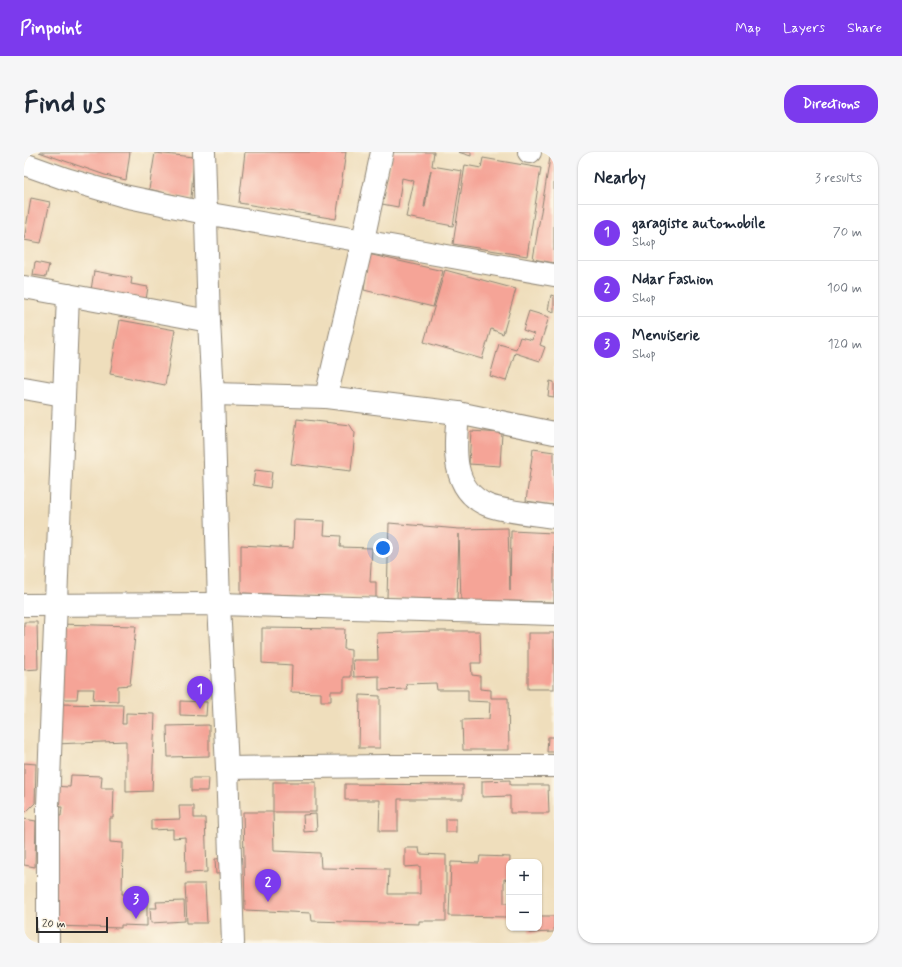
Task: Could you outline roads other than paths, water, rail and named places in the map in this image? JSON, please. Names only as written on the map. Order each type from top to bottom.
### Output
[{"type":"street","points":[[204,152],[208,321],[213,394],[219,604],[227,768],[233,943]]},
{"type":"street","points":[[326,398],[382,152]]},
{"type":"street","points":[[24,164],[66,179],[124,196],[205,213],[554,275]]},
{"type":"street","points":[[24,287],[208,321]]},
{"type":"street","points":[[48,943],[48,806],[68,295]]},
{"type":"street","points":[[24,388],[64,395]]},
{"type":"street","points":[[213,394],[326,398],[458,413],[554,433]]},
{"type":"street","points":[[458,413],[455,452],[460,478],[470,494],[488,505],[554,517]]},
{"type":"street","points":[[24,605],[219,604],[554,614]]},
{"type":"street","points":[[227,768],[554,766]]},
{"type":"place","name":"garagiste automobile","points":[[200,709]]},
{"type":"place","name":"Ndar Fashion","points":[[268,902]]},
{"type":"place","name":"Menuiserie","points":[[136,919]]}]
